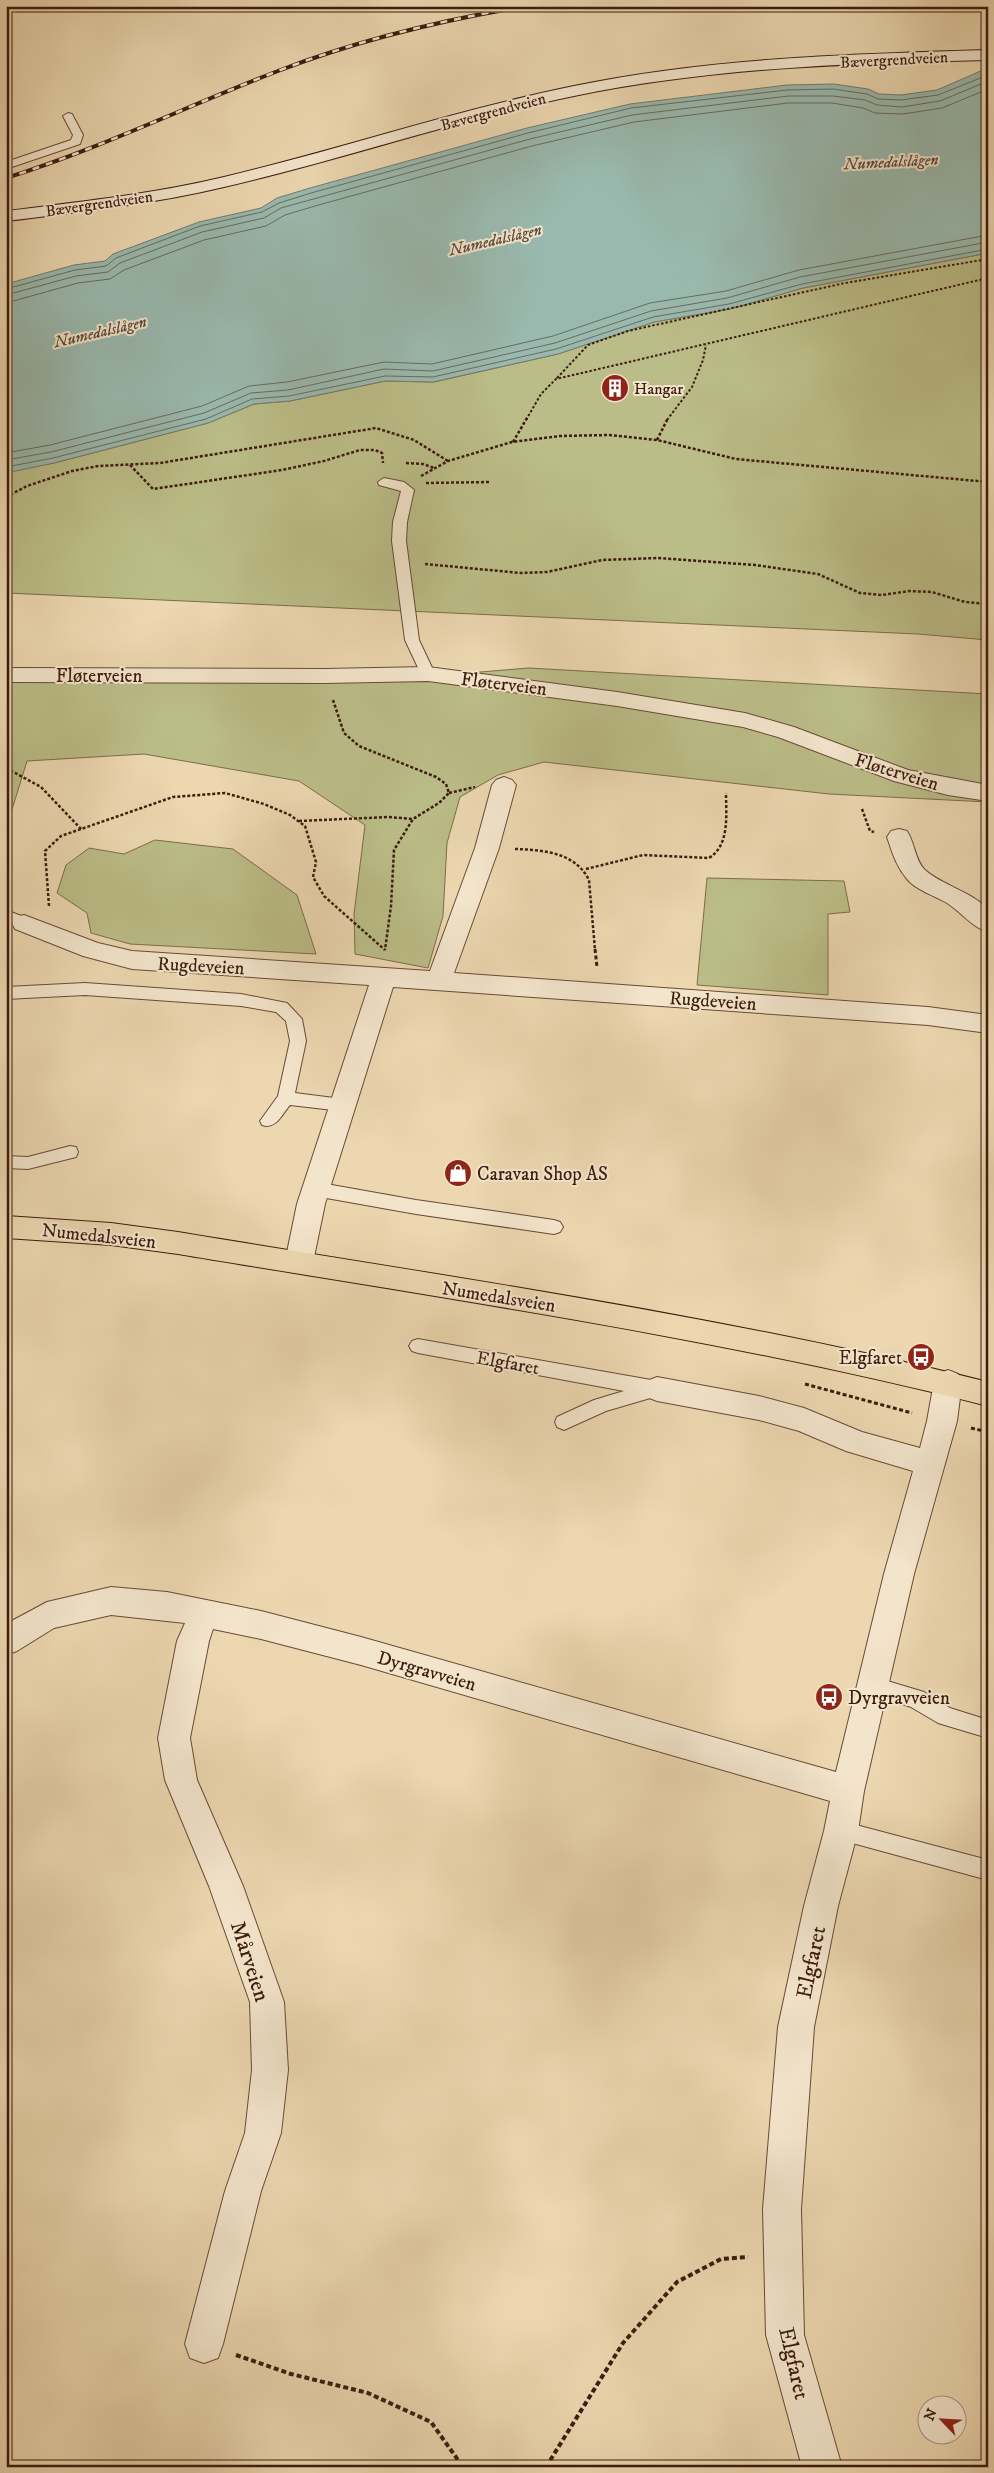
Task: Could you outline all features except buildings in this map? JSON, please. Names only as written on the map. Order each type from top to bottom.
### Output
[{"type":"main road","name":"Numedalsveien","points":[[6,1227],[111,1234],[299,1262],[698,1329],[948,1382],[988,1394]]},
{"type":"street","name":"Bævergrendveien","points":[[6,216],[106,204],[200,187],[337,154],[525,102],[617,83],[731,69],[988,55]]},
{"type":"street","name":"Fløterveien","points":[[6,675],[324,676],[428,674],[617,699],[736,718],[786,732],[902,776],[948,787],[988,792]]},
{"type":"street","points":[[439,980],[487,848],[504,785]]},
{"type":"street","points":[[899,837],[908,864],[917,876],[955,897],[975,911],[988,924]]},
{"type":"street","name":"Rugdeveien","points":[[15,919],[92,950],[132,960],[599,991],[928,1016],[988,1024]]},
{"type":"street","points":[[299,1262],[315,1189],[384,976]]},
{"type":"street","name":"Elgfaret","points":[[822,2467],[785,2335],[782,2209],[796,2027],[821,1906],[841,1831],[848,1791],[899,1574],[942,1422],[948,1382]]},
{"type":"street","name":"Elgfaret","points":[[657,1389],[759,1408],[804,1420],[856,1442],[930,1464]]},
{"type":"street","name":"Dyrgravveien","points":[[6,1641],[47,1616],[111,1601],[167,1606],[260,1625],[370,1654],[848,1791]]},
{"type":"street","name":"Mårveien","points":[[204,1614],[192,1641],[174,1738],[181,1780],[229,1896],[267,2002],[270,2070],[263,2133],[243,2191],[204,2344]]},
{"type":"lane","points":[[6,166],[76,142],[78,135],[68,116]]},
{"type":"lane","points":[[384,482],[399,485],[408,490],[400,522],[399,541],[412,640],[428,674]]},
{"type":"lane","points":[[6,993],[85,988],[241,1000],[281,1006],[294,1019],[298,1040],[286,1098],[268,1120]]},
{"type":"lane","points":[[286,1098],[342,1105]]},
{"type":"lane","points":[[6,1162],[28,1163],[70,1152]]},
{"type":"lane","points":[[315,1189],[416,1208],[554,1228]]},
{"type":"lane","name":"Elgfaret","points":[[418,1346],[657,1389]]},
{"type":"lane","name":"Elgfaret","points":[[564,1422],[601,1405],[657,1389]]},
{"type":"lane","points":[[874,1686],[917,1699],[945,1716],[988,1729]]},
{"type":"lane","points":[[841,1831],[988,1870]]},
{"type":"path","points":[[512,442],[542,394],[588,345],[628,331],[845,283],[988,259]]},
{"type":"path","points":[[556,379],[988,278]]},
{"type":"path","points":[[657,440],[670,414],[692,388],[703,360],[706,345]]},
{"type":"path","points":[[6,497],[26,486],[72,471],[98,466],[160,463],[376,428],[395,431],[440,454],[448,461]]},
{"type":"path","points":[[425,473],[448,461],[512,442],[560,436],[609,435],[657,440],[736,459],[988,482]]},
{"type":"path","points":[[130,465],[153,489],[324,461],[363,450],[376,450],[382,454],[382,463],[391,463]]},
{"type":"path","points":[[400,463],[423,464],[435,468]]},
{"type":"path","points":[[423,483],[490,482]]},
{"type":"path","points":[[402,562],[521,573],[547,572],[611,560],[658,558],[755,565],[818,574],[860,593],[882,595],[909,591],[932,592],[965,602],[988,604]]},
{"type":"path","points":[[324,676],[344,733],[359,746],[436,777],[446,784],[449,793],[439,803],[413,819],[394,850],[384,976]]},
{"type":"path","points":[[6,768],[41,787],[82,830]]},
{"type":"path","points":[[61,936],[45,890],[47,863],[45,851],[61,836],[173,797],[225,793],[264,804],[304,826],[316,862],[314,877],[324,896],[385,950]]},
{"type":"path","points":[[586,869],[643,855],[708,858],[715,856],[722,846],[726,793]]},
{"type":"path","points":[[298,821],[389,817],[413,819]]},
{"type":"path","points":[[487,848],[556,854],[568,858],[586,869],[589,880],[599,991]]},
{"type":"path","points":[[804,1384],[942,1422],[988,1432]]},
{"type":"path","points":[[546,2467],[623,2343],[677,2282],[721,2259],[784,2255]]},
{"type":"path","points":[[204,2344],[291,2374],[368,2393],[432,2422],[463,2467]]},
{"type":"green space","points":[[988,253],[988,640],[918,634],[6,593],[6,473],[10,471],[54,463],[208,423],[254,404],[290,401],[385,381],[434,382],[558,354],[654,322],[730,309],[803,288]]},
{"type":"green space","points":[[529,668],[988,694],[988,802],[829,794],[544,762],[498,775],[460,797],[447,843],[443,916],[428,968],[355,954],[354,914],[365,825],[299,781],[144,754],[27,761],[6,829],[6,682],[395,679]]},
{"type":"green space","points":[[155,840],[233,849],[297,895],[316,954],[130,944],[91,933],[87,913],[57,893],[66,865],[89,848],[124,854]]},
{"type":"green space","points":[[707,878],[844,881],[850,912],[828,914],[828,995],[697,985]]},
{"type":"water","name":"Numedalslågen","points":[[983,70],[988,70],[988,253],[803,288],[730,309],[654,322],[558,354],[433,382],[385,381],[290,401],[254,404],[208,423],[54,463],[6,473],[6,284],[74,265],[105,261],[113,254],[199,222],[261,208],[277,198],[310,188],[527,128],[630,104],[787,85],[834,84],[868,89],[879,94],[901,95],[937,90]]},
{"type":"railway","points":[[6,178],[109,141],[244,84],[308,60],[401,32],[527,6]]},
{"type":"railway","points":[[972,6],[988,9]]},
{"type":"place","name":"Hangar","points":[[615,388]]},
{"type":"place","name":"Caravan Shop AS","points":[[458,1173]]},
{"type":"place","name":"Elgfaret","points":[[921,1357]]},
{"type":"place","name":"Dyrgravveien","points":[[829,1697]]}]
